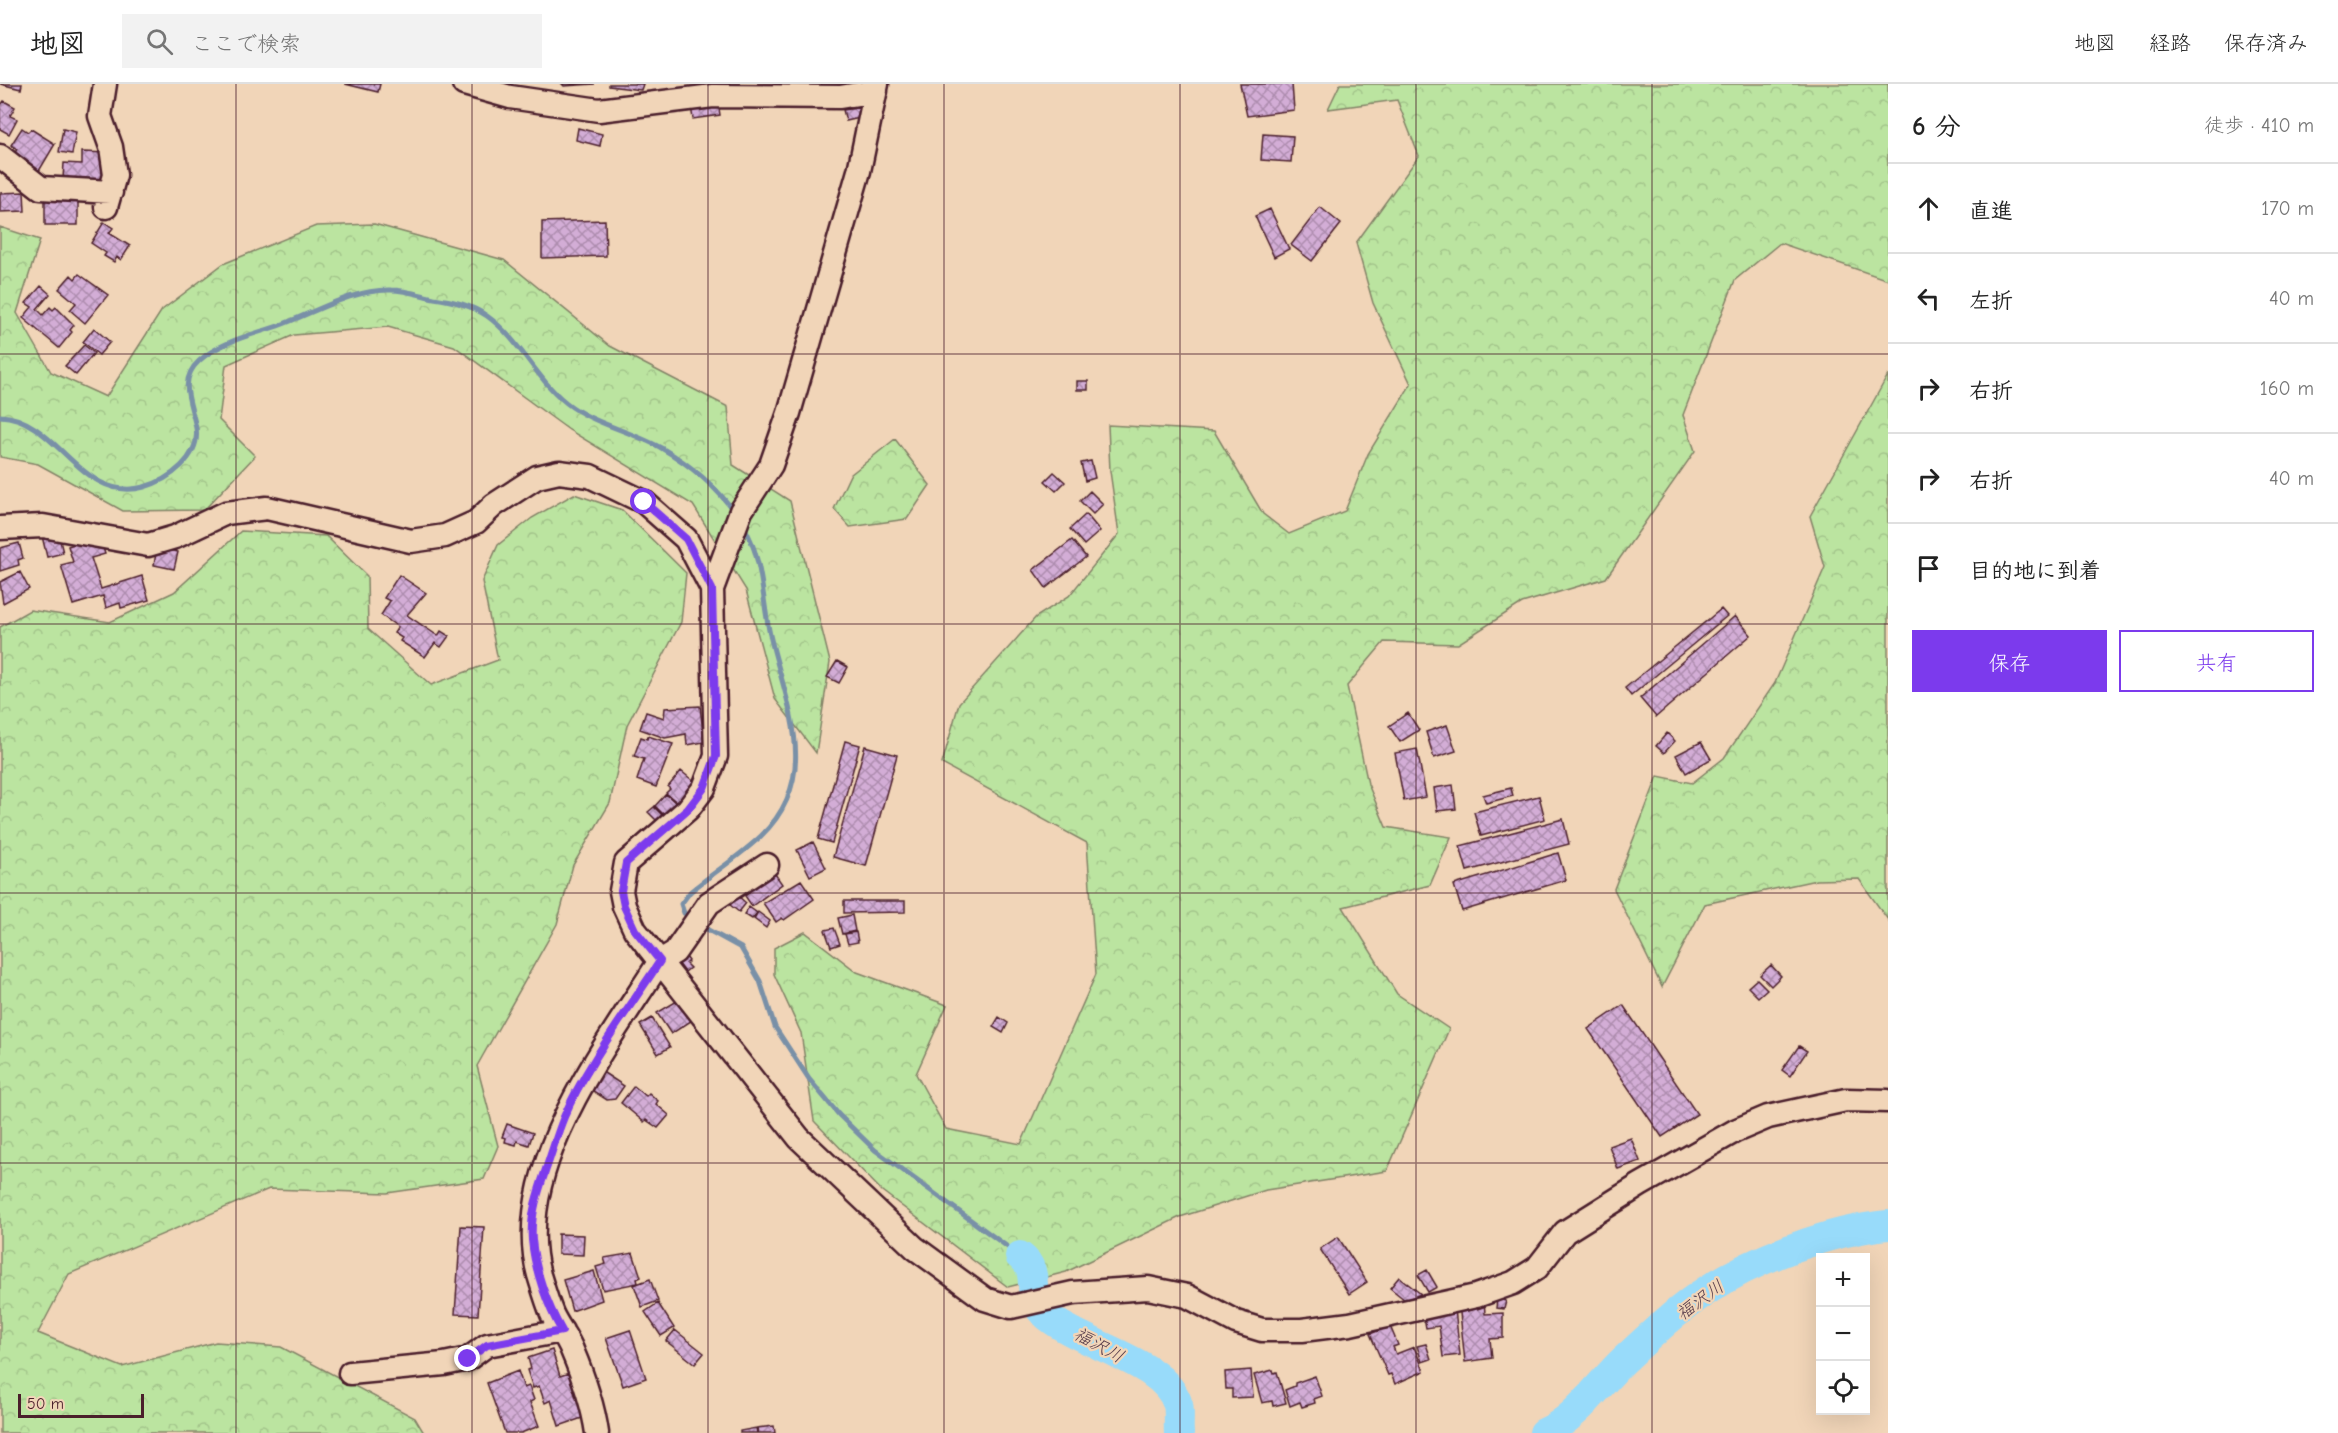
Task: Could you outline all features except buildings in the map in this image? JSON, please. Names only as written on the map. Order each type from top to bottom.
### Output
[{"type":"street","points":[[0,156],[41,188],[109,199],[115,175],[111,147],[100,116],[105,84]]},
{"type":"street","points":[[464,84],[510,97],[599,110],[713,96],[840,97],[876,88],[873,116],[860,171],[789,413],[771,465],[741,512],[712,589],[716,756],[704,788],[688,809],[626,863],[621,891],[624,906],[635,930],[799,1138],[915,1248],[985,1299],[1011,1307],[1073,1293],[1148,1288],[1187,1296],[1236,1322],[1272,1330],[1302,1330],[1350,1324],[1476,1296],[1513,1283],[1537,1268],[1565,1232],[1640,1185],[1735,1131],[1768,1117],[1846,1100],[1888,1101]]},
{"type":"street","points":[[0,528],[43,526],[148,545],[175,537],[226,513],[267,508],[411,541],[445,536],[476,522],[494,505],[537,477],[559,472],[591,476],[644,502],[686,539],[712,589]]},
{"type":"street","points":[[597,1433],[581,1375],[549,1304],[532,1240],[533,1213],[537,1196],[565,1115],[660,961],[675,952],[709,903],[767,865]]},
{"type":"street","points":[[350,1373],[444,1364],[468,1359],[487,1345],[562,1331]]},
{"type":"green space","points":[[1340,84],[1888,84],[1888,280],[1780,243],[1735,280],[1683,415],[1695,451],[1606,578],[1522,603],[1458,644],[1384,642],[1347,686],[1368,784],[1386,827],[1451,837],[1430,885],[1343,907],[1397,994],[1449,1029],[1387,1171],[1266,1190],[1180,1217],[1066,1272],[1008,1287],[882,1191],[814,1121],[801,1033],[774,974],[774,948],[805,932],[857,972],[947,1005],[916,1074],[946,1129],[1021,1144],[1096,974],[1087,843],[942,764],[959,703],[1036,617],[1069,596],[1119,534],[1110,471],[1108,425],[1214,431],[1263,514],[1289,534],[1345,511],[1368,454],[1411,384],[1373,303],[1356,243],[1419,156],[1397,100],[1328,109]]},
{"type":"green space","points":[[374,224],[504,260],[610,346],[728,407],[733,465],[790,501],[830,662],[816,753],[775,699],[746,590],[693,505],[569,430],[454,346],[388,327],[294,335],[226,365],[219,420],[255,456],[204,510],[123,511],[38,464],[0,457],[0,227],[40,240],[17,313],[51,372],[106,397],[162,310],[223,264],[316,226]]},
{"type":"green space","points":[[1888,375],[1888,920],[1859,879],[1816,880],[1705,904],[1662,987],[1614,889],[1658,776],[1692,783],[1724,758],[1775,683],[1825,567],[1810,516]]},
{"type":"green space","points":[[895,439],[930,485],[907,519],[850,527],[834,509],[850,475]]},
{"type":"green space","points":[[574,494],[622,510],[686,573],[681,622],[627,725],[610,803],[573,865],[557,924],[477,1066],[498,1146],[484,1179],[387,1193],[269,1189],[69,1274],[38,1333],[122,1367],[216,1342],[281,1347],[415,1418],[424,1433],[0,1433],[0,627],[30,610],[110,622],[174,592],[241,531],[326,536],[367,576],[368,629],[431,685],[498,660],[482,581],[498,545],[532,518]]},
{"type":"waterway","points":[[0,416],[20,420],[38,430],[86,473],[103,483],[122,489],[154,484],[181,466],[194,448],[196,428],[187,385],[192,369],[207,354],[236,340],[362,293],[402,291],[462,304],[487,316],[510,337],[549,386],[572,407],[594,419],[652,443],[673,455],[711,485],[734,512]]},
{"type":"waterway","points":[[692,919],[684,913],[681,904],[690,892],[761,836],[780,813],[791,789],[795,764],[795,739],[791,714],[770,635],[755,551],[743,525]]},
{"type":"waterway","points":[[699,925],[741,948],[760,981],[775,1027],[809,1079],[839,1115],[875,1150],[1020,1256]]},
{"type":"waterway","name":"福沢川","points":[[1544,1433],[1568,1418],[1645,1341],[1676,1313],[1709,1289],[1749,1267],[1795,1247],[1843,1233],[1888,1225]]},
{"type":"waterway","name":"福沢川","points":[[1020,1256],[1031,1270],[1035,1298],[1043,1312],[1076,1334],[1138,1364],[1170,1389],[1178,1405],[1179,1433]]},
{"type":"route","points":[[468,1359],[487,1345],[562,1331],[552,1314],[539,1274],[532,1240],[533,1213],[565,1115],[660,961],[635,930],[624,906],[621,891],[626,863],[651,838],[688,809],[704,788],[716,756],[712,589],[686,539],[644,502]]}]
